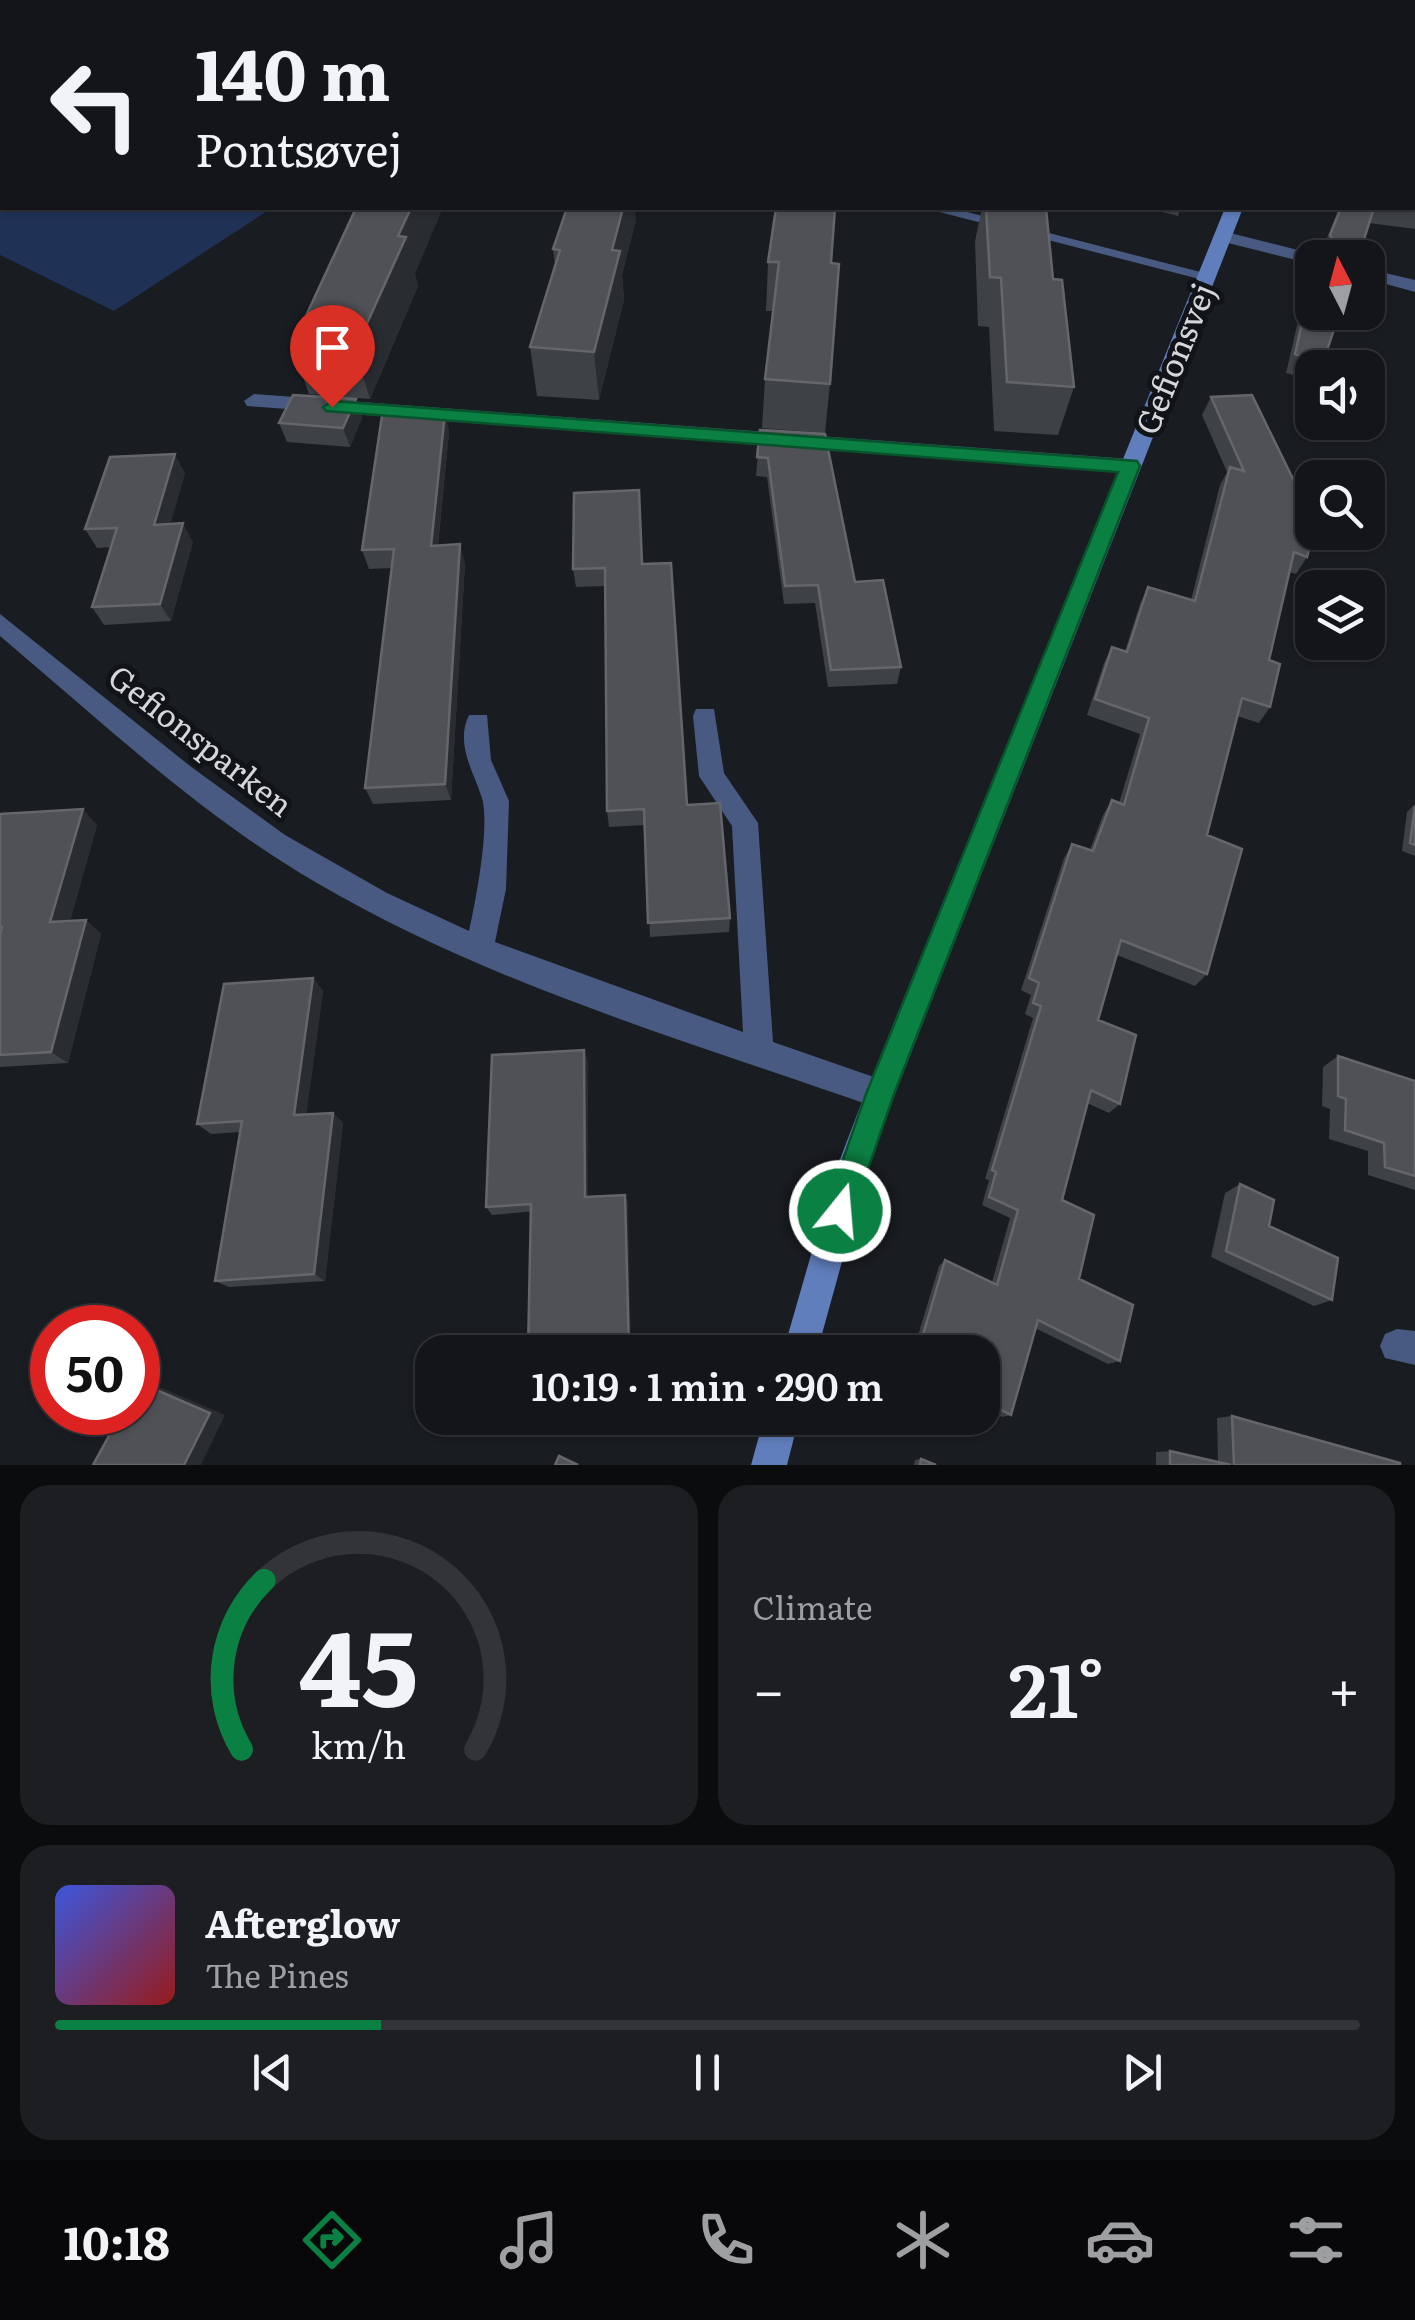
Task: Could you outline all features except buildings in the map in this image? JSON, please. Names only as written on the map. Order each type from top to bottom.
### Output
[{"type":"main road","name":"Gefionsvej","points":[[805,1335],[850,1175],[880,1094],[1233,210]]},
{"type":"main road","points":[[769,1465],[777,1435]]},
{"type":"street","points":[[952,210],[989,214],[1207,276]]},
{"type":"street","points":[[1222,236],[1295,255]]},
{"type":"street","points":[[1385,278],[1415,286]]},
{"type":"street","points":[[254,401],[1130,466]]},
{"type":"street","name":"Gefionsparken","points":[[0,623],[250,827],[376,902],[480,946],[880,1094]]},
{"type":"street","points":[[705,716],[712,776],[746,824],[759,1050]]},
{"type":"street","points":[[478,722],[478,760],[496,801],[492,888],[480,946]]},
{"type":"shaded area","points":[[0,210],[269,210],[114,311],[0,255]]},
{"type":"route","points":[[332,407],[1130,466],[880,1094],[840,1211]]}]
